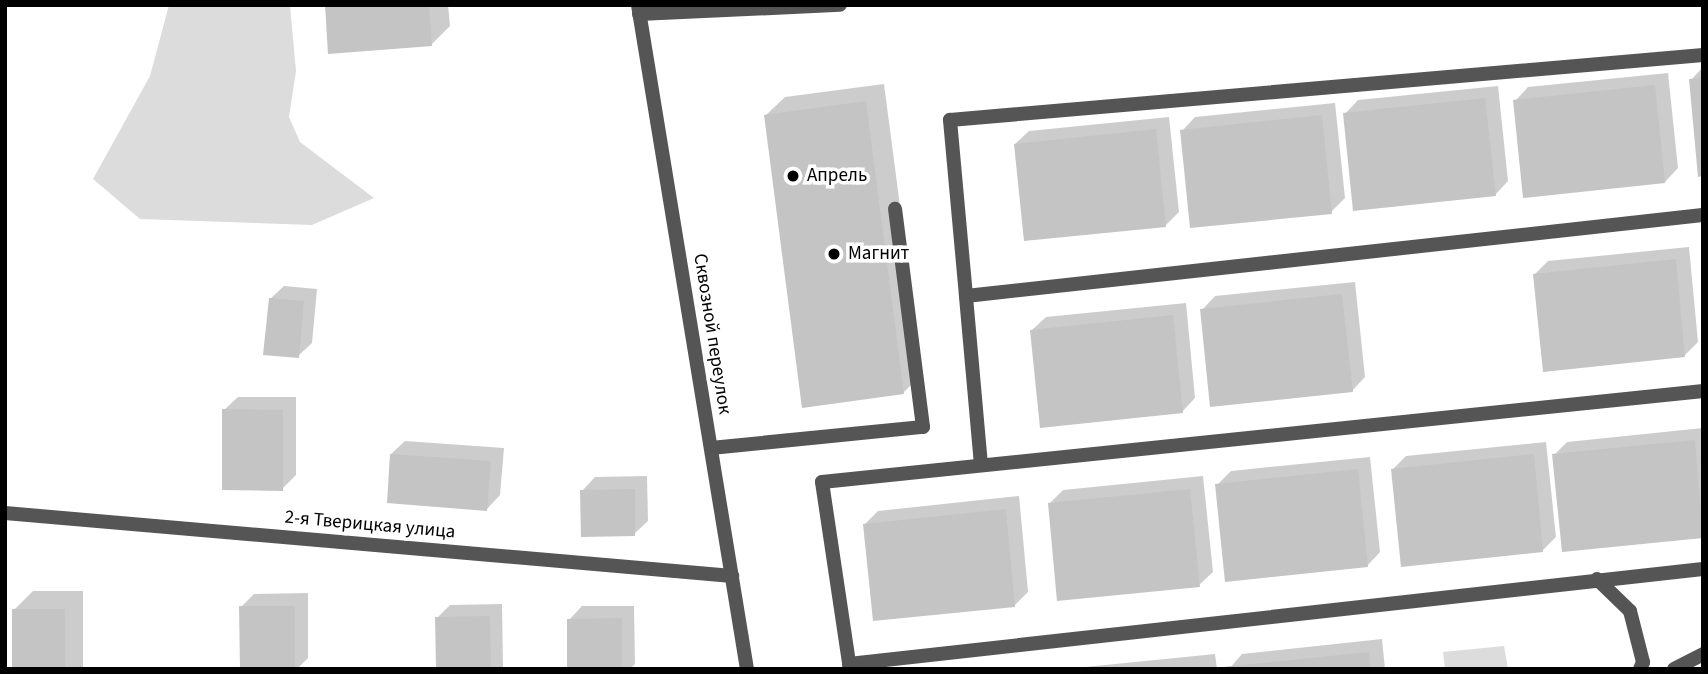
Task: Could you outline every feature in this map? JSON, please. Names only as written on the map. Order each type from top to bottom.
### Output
[{"type":"street","points":[[639,10],[840,5]]},
{"type":"street","name":"Сквозной переулок","points":[[639,10],[747,669]]},
{"type":"street","points":[[981,465],[950,120],[1703,55]]},
{"type":"street","points":[[711,449],[923,427],[895,209]]},
{"type":"street","points":[[966,296],[1703,215]]},
{"type":"street","points":[[1703,391],[822,482],[849,666],[1703,569]]},
{"type":"street","name":"2-я Тверицкая улица","points":[[5,513],[732,576]]},
{"type":"street","points":[[1597,579],[1630,611],[1643,662],[1640,669]]},
{"type":"street","points":[[1674,669],[1703,654]]},
{"type":"shaded area","points":[[169,5],[290,5],[296,71],[289,117],[300,142],[374,198],[312,225],[140,219],[93,179],[150,76]]},
{"type":"shaded area","points":[[1504,646],[1508,669],[1445,669],[1443,652]]},
{"type":"building","points":[[325,5],[429,5],[432,46],[328,54]]},
{"type":"building","points":[[1703,78],[1703,176],[1698,177],[1689,79]]},
{"type":"building","points":[[1655,85],[1665,183],[1523,198],[1513,100]]},
{"type":"building","points":[[1485,98],[1496,196],[1353,211],[1343,113]]},
{"type":"building","name":"Магнит","points":[[866,101],[904,394],[802,408],[764,115]]},
{"type":"building","points":[[1322,115],[1332,214],[1190,228],[1180,130]]},
{"type":"building","points":[[1156,129],[1166,227],[1024,241],[1014,144]]},
{"type":"building","points":[[1676,259],[1685,357],[1543,372],[1533,274]]},
{"type":"building","points":[[1342,294],[1353,392],[1210,407],[1200,309]]},
{"type":"building","points":[[269,298],[304,301],[299,358],[263,355]]},
{"type":"building","points":[[1173,315],[1183,413],[1040,428],[1030,330]]},
{"type":"building","points":[[222,409],[283,410],[283,491],[222,490]]},
{"type":"building","points":[[1695,440],[1703,538],[1562,552],[1552,454]]},
{"type":"building","points":[[390,454],[491,461],[487,511],[387,503]]},
{"type":"building","points":[[1534,454],[1543,552],[1401,567],[1391,469]]},
{"type":"building","points":[[1358,469],[1368,567],[1225,582],[1215,484]]},
{"type":"building","points":[[635,489],[635,536],[581,537],[580,490]]},
{"type":"building","points":[[1190,489],[1200,587],[1057,601],[1048,503]]},
{"type":"building","points":[[1006,509],[1015,607],[873,621],[863,524]]},
{"type":"building","points":[[239,606],[295,606],[295,669],[240,669]]},
{"type":"building","points":[[12,609],[65,609],[65,669],[12,669]]},
{"type":"building","points":[[490,616],[491,669],[436,669],[435,617]]},
{"type":"building","points":[[622,618],[622,669],[567,669],[567,619]]},
{"type":"building","points":[[1369,652],[1370,669],[1223,669],[1223,667]]},
{"type":"place","name":"Апрель","points":[[793,176]]},
{"type":"place","name":"Магнит","points":[[834,254]]}]
